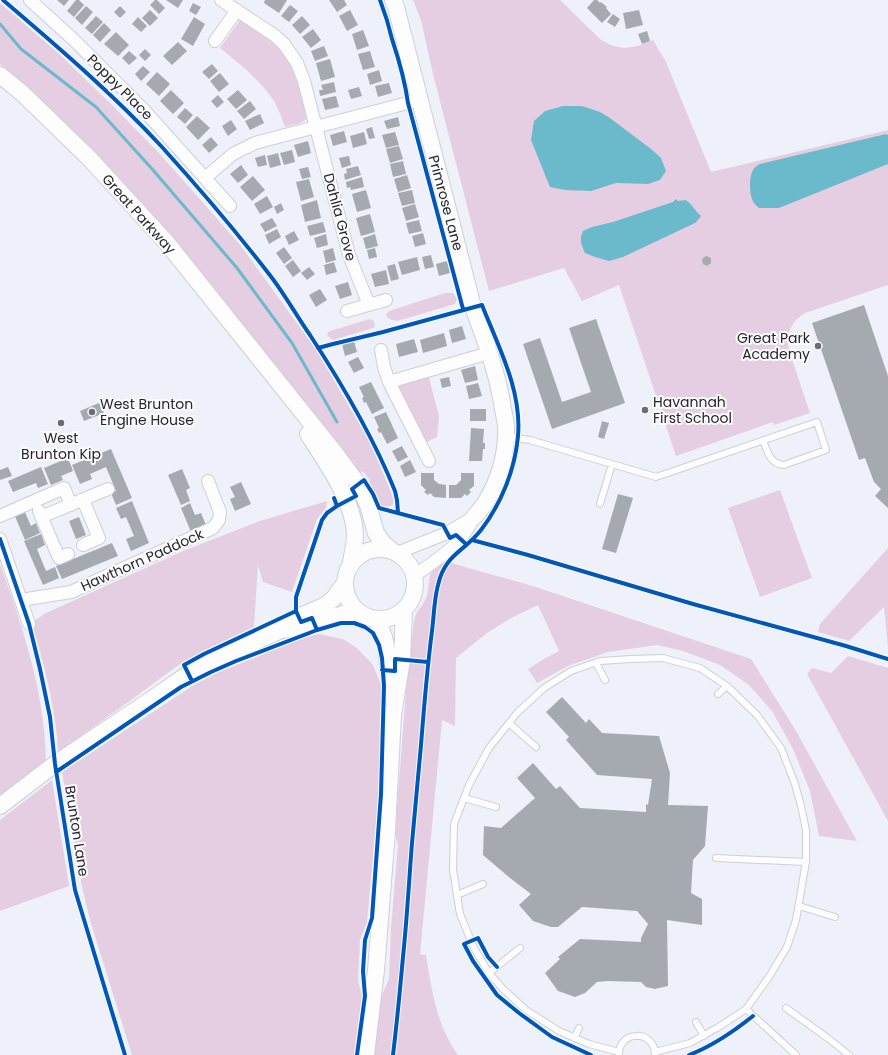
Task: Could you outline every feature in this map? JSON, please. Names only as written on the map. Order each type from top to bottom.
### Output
[{"type":"street","name":"Poppy Place","points":[[30,0],[75,41],[143,109],[230,206]]},
{"type":"street","name":"Dahlia Grove","points":[[221,0],[274,35],[291,52],[297,63],[304,82],[349,255],[369,305]]},
{"type":"street","name":"Primrose Lane","points":[[393,0],[473,307],[489,353],[500,392],[506,437],[500,471],[486,501],[474,517],[469,528],[461,539],[448,551],[414,576]]},
{"type":"street","points":[[215,41],[237,10]]},
{"type":"street","name":"Great Parkway","points":[[0,75],[22,93],[89,158],[167,244],[265,364],[335,453],[358,484],[368,505],[376,534],[383,543],[408,563],[414,576]]},
{"type":"street","points":[[205,178],[233,154],[255,143],[419,100]]},
{"type":"street","points":[[347,312],[386,300]]},
{"type":"street","points":[[381,350],[384,367],[410,438],[429,461]]},
{"type":"street","points":[[389,382],[489,353]]},
{"type":"street","name":"Great Parkway","points":[[265,364],[340,486],[347,501],[355,535],[351,563],[344,584],[334,598],[326,605],[294,619],[281,630]]},
{"type":"street","name":"Hawthorn Paddock","points":[[20,600],[71,592],[213,528],[219,520],[220,512],[208,481]]},
{"type":"street","points":[[0,516],[64,488],[71,504]]},
{"type":"street","points":[[42,517],[108,489]]},
{"type":"street","points":[[83,500],[99,538],[83,545]]},
{"type":"street","points":[[34,501],[59,558],[68,554]]},
{"type":"street","name":"Primrose Lane","points":[[394,552],[447,533],[474,517]]},
{"type":"street","points":[[0,539],[29,624]]},
{"type":"street","points":[[351,563],[356,557],[369,550],[376,549],[394,552]]},
{"type":"street","points":[[344,584],[348,599],[357,612],[369,618],[384,619],[391,618],[398,614],[409,604],[415,584],[414,576]]},
{"type":"street","points":[[366,1055],[376,970],[394,715],[402,660],[404,610]]},
{"type":"street","points":[[0,806],[55,764],[208,662],[281,630],[298,628],[347,613],[357,612]]},
{"type":"street","points":[[376,619],[384,637],[386,646],[394,715]]},
{"type":"lane","points":[[506,437],[530,440],[656,477],[764,440],[817,422],[826,450],[784,465],[780,465],[771,459],[764,440]]},
{"type":"lane","points":[[600,504],[612,464]]},
{"type":"lane","points":[[663,658],[700,668],[727,686],[757,715],[781,748],[795,784],[801,806],[806,830],[806,862],[796,920],[787,947],[769,977],[746,1008],[704,1036],[690,1043],[655,1054],[650,1041],[641,1036],[632,1036],[624,1041],[620,1047],[619,1054],[574,1038],[559,1031],[526,1010],[503,989],[489,973],[474,948],[460,914],[453,870],[454,824],[469,785],[489,748],[517,713],[544,688],[571,671],[600,661],[663,658]]},
{"type":"lane","points":[[596,663],[605,680]]},
{"type":"lane","points":[[718,694],[727,686]]},
{"type":"lane","points":[[509,723],[536,747]]},
{"type":"lane","points":[[464,798],[496,807]]},
{"type":"lane","points":[[716,858],[806,862]]},
{"type":"lane","points":[[457,895],[484,884]]},
{"type":"lane","points":[[799,906],[835,917]]},
{"type":"lane","points":[[489,973],[520,948]]},
{"type":"lane","points":[[746,1008],[796,1055]]},
{"type":"lane","points":[[786,1008],[849,1055]]},
{"type":"lane","points":[[696,1022],[704,1036]]},
{"type":"lane","points":[[574,1038],[579,1028]]},
{"type":"shaded area","points":[[413,0],[560,0],[601,40],[613,46],[624,48],[638,46],[653,40],[666,62],[711,172],[888,130],[888,285],[805,313],[795,321],[788,336],[790,353],[810,413],[774,425],[773,422],[676,456],[619,285],[582,301],[564,268],[489,291],[433,74],[421,20]]},
{"type":"shaded area","points":[[0,3],[57,52],[112,105],[158,152],[241,246],[315,348],[370,442],[391,492],[393,504],[391,506],[381,506],[369,481],[370,480],[363,471],[357,475],[79,139],[33,93],[0,64]]},
{"type":"shaded area","points":[[240,20],[260,32],[277,46],[290,63],[307,111],[307,118],[303,122],[285,127],[274,101],[268,93],[249,72],[220,48]]},
{"type":"shaded area","points":[[445,293],[453,293],[457,299],[455,304],[397,321],[389,319],[386,315],[389,311]]},
{"type":"shaded area","points":[[370,319],[374,321],[375,326],[373,328],[333,340],[328,336],[327,333],[330,331]]},
{"type":"shaded area","points":[[426,376],[429,378],[439,416],[437,437],[425,443],[396,389],[400,384]]},
{"type":"shaded area","points":[[780,490],[812,578],[760,597],[728,508]]},
{"type":"shaded area","points":[[327,501],[326,508],[317,519],[292,592],[263,582],[258,565],[254,627],[180,664],[58,752],[52,703],[32,623],[44,614],[183,551],[260,521]]},
{"type":"shaded area","points":[[888,548],[888,647],[884,607],[849,641],[818,632],[820,624]]},
{"type":"shaded area","points":[[444,561],[536,587],[751,659],[796,731],[857,841],[819,836],[810,791],[793,749],[772,711],[749,685],[720,665],[683,651],[657,645],[608,652],[568,666],[537,683],[528,669],[559,651],[538,605],[513,617],[487,633],[456,658],[455,726],[442,720],[420,954],[426,955],[436,1007],[445,1031],[458,1055],[373,1055],[379,1002],[389,979],[391,928],[398,844],[395,834],[406,690],[414,620],[427,596],[430,575],[435,567]]},
{"type":"shaded area","points":[[0,564],[17,612],[37,686],[45,736],[46,761],[0,796]]},
{"type":"shaded area","points":[[319,634],[343,639],[357,648],[373,665],[382,688],[379,789],[367,923],[360,940],[358,980],[362,996],[354,1055],[132,1055],[90,920],[82,887],[62,772],[194,685],[219,672],[301,639]]},
{"type":"shaded area","points":[[848,656],[888,668],[888,821],[807,674],[812,668],[831,673]]},
{"type":"shaded area","points":[[52,780],[69,886],[0,911],[0,820]]},
{"type":"water","points":[[563,106],[582,106],[600,112],[651,149],[661,158],[666,171],[660,180],[648,184],[616,183],[591,191],[565,190],[550,187],[531,140],[534,121],[545,111]]},
{"type":"water","points":[[886,134],[888,135],[888,164],[779,208],[759,208],[753,202],[750,190],[750,181],[754,168],[760,164]]},
{"type":"water","points":[[676,199],[678,201],[686,200],[701,216],[695,223],[623,257],[609,261],[585,253],[581,242],[583,231],[673,202]]},
{"type":"building","points":[[57,0],[69,0],[64,6]]},
{"type":"building","points":[[76,0],[79,0],[84,5],[74,17],[67,11]]},
{"type":"building","points":[[157,0],[165,8],[159,14],[150,5]]},
{"type":"building","points":[[166,0],[183,0],[178,8]]},
{"type":"building","points":[[265,0],[287,0],[279,13],[264,3]]},
{"type":"building","points":[[329,0],[344,0],[347,5],[337,12]]},
{"type":"building","points":[[594,0],[597,0],[600,3],[601,2],[607,7],[606,8],[611,14],[602,23],[587,8]]},
{"type":"building","points":[[193,3],[201,7],[196,15],[189,11]]},
{"type":"building","points":[[290,5],[298,11],[289,22],[281,16]]},
{"type":"building","points":[[86,6],[93,12],[82,25],[75,18]]},
{"type":"building","points":[[120,6],[126,12],[120,18],[114,12]]},
{"type":"building","points":[[150,10],[158,18],[150,26],[142,18]]},
{"type":"building","points":[[350,10],[358,25],[347,31],[339,16]]},
{"type":"building","points":[[639,10],[643,25],[626,29],[623,13]]},
{"type":"building","points":[[613,14],[620,19],[615,27],[607,22]]},
{"type":"building","points":[[96,16],[103,22],[92,34],[85,28]]},
{"type":"building","points":[[302,16],[310,25],[300,34],[292,25]]},
{"type":"building","points":[[138,17],[147,26],[141,32],[132,24]]},
{"type":"building","points":[[194,17],[205,24],[193,46],[181,39]]},
{"type":"building","points":[[104,23],[111,30],[100,42],[93,35]]},
{"type":"building","points":[[313,29],[321,40],[311,48],[302,37]]},
{"type":"building","points":[[363,30],[369,46],[357,50],[352,34]]},
{"type":"building","points":[[647,31],[650,41],[642,44],[638,34]]},
{"type":"building","points":[[116,32],[129,45],[118,56],[104,44]]},
{"type":"building","points":[[178,42],[187,51],[172,65],[163,56]]},
{"type":"building","points":[[324,46],[328,56],[315,61],[311,51]]},
{"type":"building","points":[[145,49],[151,55],[145,61],[139,55]]},
{"type":"building","points":[[129,51],[137,58],[129,65],[122,58]]},
{"type":"building","points":[[370,51],[375,67],[363,70],[358,54]]},
{"type":"building","points":[[330,59],[335,77],[321,81],[316,63]]},
{"type":"building","points":[[212,64],[218,71],[209,79],[202,72]]},
{"type":"building","points":[[143,66],[150,72],[141,81],[135,74]]},
{"type":"building","points":[[379,70],[382,81],[370,85],[367,74]]},
{"type":"building","points":[[157,72],[170,84],[159,96],[146,84]]},
{"type":"building","points":[[220,73],[229,84],[219,92],[210,81]]},
{"type":"building","points":[[334,82],[336,92],[320,96],[319,90],[323,90],[321,85]]},
{"type":"building","points":[[389,83],[392,93],[378,97],[375,86]]},
{"type":"building","points":[[359,87],[362,96],[351,99],[348,90]]},
{"type":"building","points":[[171,90],[184,103],[173,114],[160,101]]},
{"type":"building","points":[[238,90],[247,100],[236,109],[227,99]]},
{"type":"building","points":[[218,95],[224,102],[217,108],[211,101]]},
{"type":"building","points":[[336,96],[339,107],[325,110],[322,99]]},
{"type":"building","points":[[250,101],[256,109],[244,119],[237,111]]},
{"type":"building","points":[[185,108],[193,115],[185,124],[177,117]]},
{"type":"building","points":[[260,114],[264,123],[250,130],[245,121]]},
{"type":"building","points":[[197,116],[210,128],[198,140],[186,127]]},
{"type":"building","points":[[398,117],[400,126],[387,129],[384,121]]},
{"type":"building","points":[[231,120],[237,129],[228,136],[222,126]]},
{"type":"building","points":[[372,127],[375,138],[369,139],[366,129]]},
{"type":"building","points":[[344,131],[347,142],[333,146],[330,135]]},
{"type":"building","points":[[364,132],[367,144],[353,148],[350,136]]},
{"type":"building","points":[[395,132],[399,145],[386,148],[382,135]]},
{"type":"building","points":[[211,137],[218,145],[209,153],[202,145]]},
{"type":"building","points":[[308,141],[311,153],[298,157],[294,145]]},
{"type":"building","points":[[399,146],[403,159],[390,163],[386,149]]},
{"type":"building","points":[[292,150],[295,162],[284,165],[280,153]]},
{"type":"building","points":[[278,153],[281,165],[270,168],[267,156]]},
{"type":"building","points":[[265,155],[267,165],[258,167],[255,158]]},
{"type":"building","points":[[349,156],[351,165],[342,168],[339,158]]},
{"type":"building","points":[[403,161],[406,174],[393,177],[390,164]]},
{"type":"building","points":[[241,165],[248,175],[238,183],[230,174]]},
{"type":"building","points":[[358,166],[361,175],[345,180],[344,174],[347,173],[346,169]]},
{"type":"building","points":[[308,167],[311,177],[302,179],[299,169]]},
{"type":"building","points":[[407,175],[411,188],[398,192],[394,179]]},
{"type":"building","points":[[253,176],[265,190],[252,201],[240,187]]},
{"type":"building","points":[[362,177],[364,187],[351,190],[350,187],[347,188],[346,182]]},
{"type":"building","points":[[309,179],[314,197],[301,201],[296,182]]},
{"type":"building","points":[[366,190],[371,208],[357,212],[352,194]]},
{"type":"building","points":[[412,190],[415,203],[402,206],[398,193]]},
{"type":"building","points":[[267,196],[273,207],[260,214],[254,204]]},
{"type":"building","points":[[317,200],[321,218],[305,222],[301,205]]},
{"type":"building","points":[[281,203],[284,210],[277,214],[274,207]]},
{"type":"building","points":[[415,204],[419,217],[406,221],[402,208]]},
{"type":"building","points":[[370,214],[375,232],[361,236],[356,218]]},
{"type":"building","points":[[272,218],[277,226],[265,232],[260,224]]},
{"type":"building","points":[[419,220],[422,231],[409,234],[406,223]]},
{"type":"building","points":[[323,222],[326,232],[310,236],[307,226]]},
{"type":"building","points":[[277,229],[281,237],[269,244],[265,235]]},
{"type":"building","points":[[294,231],[299,240],[289,245],[285,236]]},
{"type":"building","points":[[423,233],[426,244],[415,247],[412,236]]},
{"type":"building","points":[[326,234],[328,245],[317,248],[314,238]]},
{"type":"building","points":[[375,234],[378,246],[366,249],[363,238]]},
{"type":"building","points":[[284,247],[292,258],[284,264],[276,253]]},
{"type":"building","points":[[333,248],[336,260],[326,263],[323,251]]},
{"type":"building","points":[[375,248],[377,257],[369,259],[367,250]]},
{"type":"building","points":[[431,255],[434,267],[425,269],[422,257]]},
{"type":"building","points":[[706,256],[711,258],[711,263],[707,266],[703,264],[702,259]]},
{"type":"building","points":[[417,257],[420,270],[402,275],[398,262]]},
{"type":"building","points":[[293,260],[301,271],[293,277],[285,266]]},
{"type":"building","points":[[447,261],[450,273],[439,276],[436,264]]},
{"type":"building","points":[[334,262],[337,272],[326,275],[324,265]]},
{"type":"building","points":[[395,264],[399,279],[391,281],[387,266]]},
{"type":"building","points":[[309,267],[315,274],[307,280],[301,273]]},
{"type":"building","points":[[386,270],[389,284],[375,287],[371,274]]},
{"type":"building","points":[[348,282],[352,295],[340,299],[335,286]]},
{"type":"building","points":[[320,289],[327,300],[316,307],[309,295]]},
{"type":"building","points":[[864,305],[888,376],[888,508],[875,496],[881,489],[874,482],[865,458],[859,460],[812,323]]},
{"type":"building","points":[[596,319],[625,403],[552,429],[523,344],[540,338],[562,402],[591,392],[569,328]]},
{"type":"building","points":[[462,326],[466,339],[452,343],[449,330]]},
{"type":"building","points":[[444,333],[447,346],[423,353],[420,340]]},
{"type":"building","points":[[414,339],[418,352],[399,357],[396,344]]},
{"type":"building","points":[[354,341],[357,352],[345,356],[342,344]]},
{"type":"building","points":[[358,357],[364,368],[354,373],[348,362]]},
{"type":"building","points":[[475,366],[478,380],[465,383],[461,370]]},
{"type":"building","points":[[449,377],[451,386],[442,388],[440,379]]},
{"type":"building","points":[[371,382],[384,408],[372,414],[366,402],[364,403],[362,398],[364,397],[359,387]]},
{"type":"building","points":[[478,383],[482,396],[469,399],[466,386]]},
{"type":"building","name":"West Brunton Engine House","points":[[99,403],[104,413],[84,421],[80,411]]},
{"type":"building","points":[[470,409],[486,409],[486,421],[470,421]]},
{"type":"building","points":[[386,412],[398,438],[387,444],[381,432],[379,433],[377,429],[379,428],[374,417]]},
{"type":"building","points":[[602,421],[609,423],[604,439],[598,437]]},
{"type":"building","points":[[471,428],[484,429],[483,443],[485,443],[485,449],[483,449],[482,461],[469,461]]},
{"type":"building","points":[[402,446],[408,457],[398,462],[392,451]]},
{"type":"building","points":[[111,449],[132,498],[116,505],[111,493],[116,491],[106,467],[90,474],[92,479],[80,484],[72,465]]},
{"type":"building","points":[[68,458],[73,471],[61,476],[63,480],[51,485],[44,468]]},
{"type":"building","points":[[410,460],[416,472],[405,477],[400,466]]},
{"type":"building","points":[[8,467],[12,476],[0,480],[0,470]]},
{"type":"building","points":[[41,467],[48,484],[38,488],[36,483],[13,492],[8,481]]},
{"type":"building","points":[[182,469],[190,488],[186,490],[190,501],[181,505],[168,475]]},
{"type":"building","points":[[421,473],[434,473],[434,480],[439,484],[446,485],[446,498],[434,497],[430,493],[428,495],[424,492],[426,490],[421,485]]},
{"type":"building","points":[[461,473],[474,473],[474,486],[469,490],[471,492],[467,496],[465,494],[461,498],[449,498],[449,485],[456,485],[461,480]]},
{"type":"building","points":[[241,482],[251,504],[235,511],[230,499],[235,497],[230,487]]},
{"type":"building","points":[[618,494],[633,498],[616,553],[602,549]]},
{"type":"building","points":[[132,501],[149,543],[131,551],[126,539],[134,536],[126,517],[121,519],[116,508]]},
{"type":"building","points":[[190,503],[195,515],[201,513],[206,525],[191,532],[181,508]]},
{"type":"building","points":[[24,510],[31,526],[36,523],[40,533],[25,540],[14,514]]},
{"type":"building","points":[[79,517],[86,535],[76,539],[69,521]]},
{"type":"building","points":[[41,534],[45,545],[37,549],[46,571],[55,567],[59,578],[43,585],[24,541]]},
{"type":"building","points":[[112,543],[118,556],[62,579],[56,566]]},
{"type":"building","points":[[562,697],[586,723],[589,719],[602,733],[659,736],[670,773],[668,805],[708,806],[705,846],[693,860],[691,893],[702,899],[702,925],[667,920],[668,986],[655,989],[646,987],[641,982],[607,981],[597,982],[585,993],[575,997],[558,991],[545,973],[560,959],[558,957],[580,939],[641,942],[641,938],[648,924],[637,911],[582,907],[558,927],[551,927],[533,921],[519,905],[531,894],[483,855],[484,826],[501,828],[535,798],[517,778],[533,763],[556,789],[560,786],[580,808],[646,812],[646,804],[648,805],[652,779],[597,775],[566,740],[569,737],[546,712]]},
{"type":"waterway","points":[[0,24],[21,49],[96,107],[153,170],[237,268],[292,343],[337,422]]},
{"type":"cycle path","points":[[3,0],[85,71],[143,127],[203,194],[269,274],[322,354],[367,430],[395,491],[398,513]]},
{"type":"cycle path","points":[[380,0],[402,71],[408,103],[463,309]]},
{"type":"cycle path","points":[[318,348],[482,305],[508,369],[513,385],[518,419],[518,436],[514,461],[501,498],[481,530],[445,566],[437,591],[426,688],[393,1055]]},
{"type":"cycle path","points":[[334,498],[337,506],[356,496],[352,489],[364,480],[373,494],[379,508],[443,525],[450,538],[456,535],[466,544]]},
{"type":"cycle path","points":[[317,630],[312,618],[301,622],[296,611],[296,597],[322,520],[327,513],[337,506]]},
{"type":"cycle path","name":"Brunton Lane","points":[[0,539],[29,624],[40,669],[50,717],[55,764],[75,890],[125,1055]]},
{"type":"cycle path","points":[[472,540],[888,659]]},
{"type":"cycle path","points":[[192,681],[184,665],[204,654],[296,611]]},
{"type":"cycle path","points":[[56,772],[181,687],[236,661],[317,630],[341,623],[354,623],[365,627],[373,633],[379,645],[382,658],[384,686],[381,794],[372,918],[365,940],[363,971],[365,996],[357,1055]]},
{"type":"cycle path","points":[[382,670],[395,671],[395,659],[428,662]]},
{"type":"cycle path","points":[[497,967],[488,957],[478,938],[464,944],[473,961],[497,995],[552,1037],[591,1055]]},
{"type":"cycle path","points":[[689,1055],[722,1038],[753,1016]]},
{"type":"place","name":"Great Park Academy","points":[[818,346]]},
{"type":"place","name":"Havannah First School","points":[[645,410]]},
{"type":"place","name":"West Brunton Engine House","points":[[92,412]]},
{"type":"place","name":"West Brunton Kip","points":[[61,423]]}]
